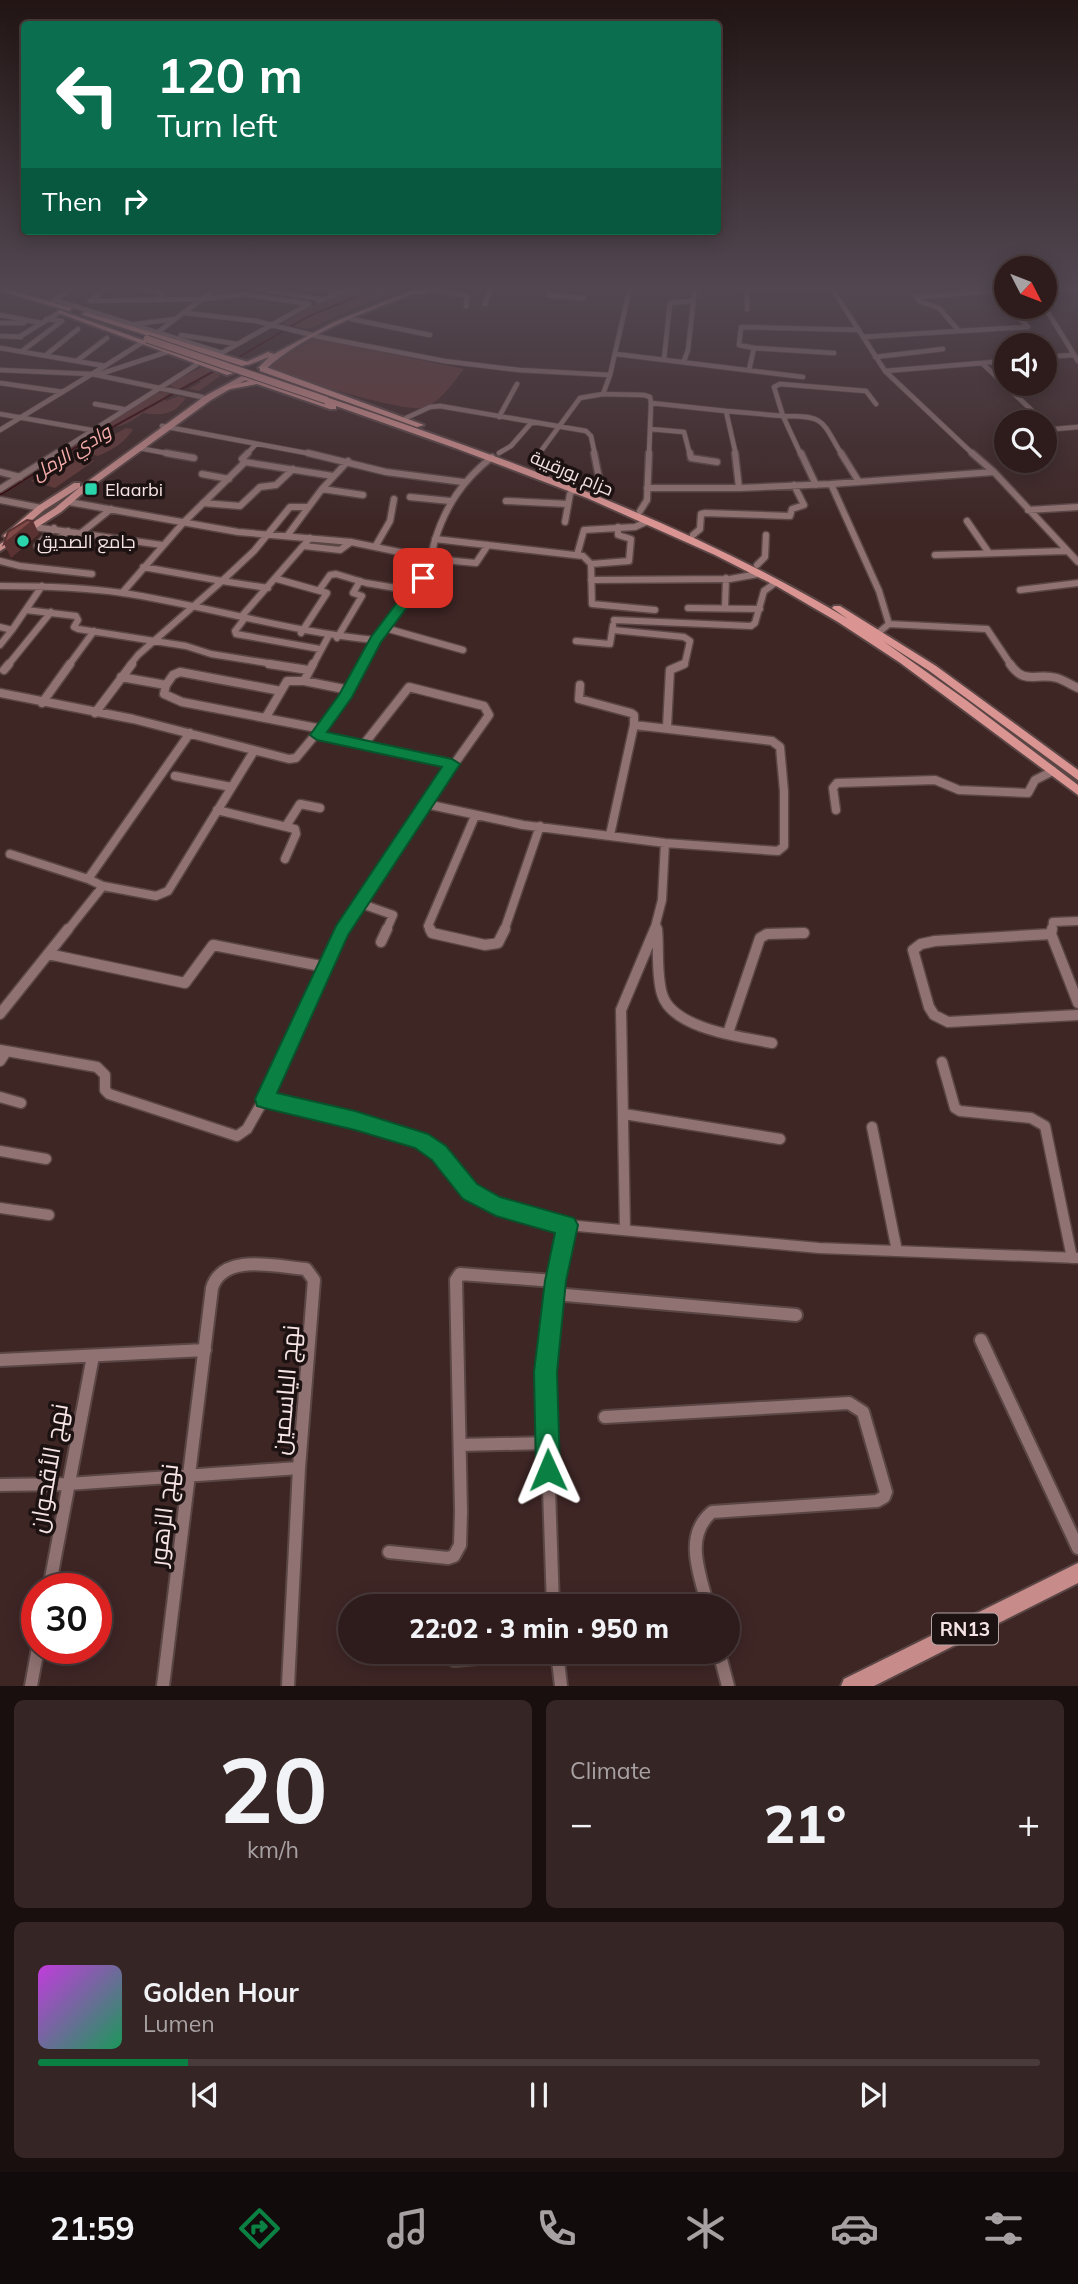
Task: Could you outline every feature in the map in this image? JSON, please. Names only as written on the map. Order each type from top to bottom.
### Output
[{"type":"highway","points":[[210,366],[230,373]]},
{"type":"highway","name":"حزام بورقيبة","points":[[235,366],[592,490],[693,535],[878,633],[961,689],[1078,776]]},
{"type":"highway","points":[[262,369],[405,418],[433,434]]},
{"type":"highway","points":[[246,378],[387,425],[433,434]]},
{"type":"highway","points":[[225,388],[262,383]]},
{"type":"highway","name":"حزام بورقيبة","points":[[496,455],[757,569],[775,583],[884,647],[960,700],[1078,791]]},
{"type":"main road","points":[[191,408],[235,366]]},
{"type":"main road","points":[[254,366],[262,369]]},
{"type":"main road","points":[[0,548],[32,528],[68,498],[191,408],[225,388],[260,374],[265,366]]},
{"type":"main road","points":[[230,373],[246,378]]},
{"type":"main road","points":[[0,542],[41,508],[68,498],[139,448],[165,426]]},
{"type":"main road","points":[[20,524],[32,528]]},
{"type":"main road","name":"RN13","points":[[852,1685],[872,1680],[1078,1573]]},
{"type":"street","points":[[95,375],[105,366]]},
{"type":"street","points":[[0,430],[18,417],[95,375],[124,366]]},
{"type":"street","points":[[0,489],[195,366]]},
{"type":"street","points":[[480,366],[610,375]]},
{"type":"street","points":[[604,394],[613,366]]},
{"type":"street","points":[[714,366],[803,377]]},
{"type":"street","points":[[749,370],[750,366]]},
{"type":"street","points":[[882,366],[938,423],[994,472]]},
{"type":"street","points":[[886,371],[951,366]]},
{"type":"street","points":[[986,366],[1032,410]]},
{"type":"street","points":[[0,370],[95,375],[202,397]]},
{"type":"street","points":[[0,383],[63,393]]},
{"type":"street","points":[[499,417],[517,384]]},
{"type":"street","points":[[816,485],[783,416],[774,387],[776,384],[866,391],[876,404]]},
{"type":"street","points":[[541,450],[581,397],[604,394],[650,397],[647,500],[640,511]]},
{"type":"street","points":[[651,403],[783,416],[812,416],[822,421],[859,482]]},
{"type":"street","points":[[95,404],[123,409]]},
{"type":"street","points":[[405,418],[435,406],[581,429],[591,436],[600,483],[592,490]]},
{"type":"street","points":[[726,411],[738,465],[739,488]]},
{"type":"street","points":[[0,414],[91,430]]},
{"type":"street","points":[[0,693],[190,733],[254,751],[293,759],[299,756],[349,690],[376,640],[414,591],[433,559],[435,539],[450,501],[463,482],[511,446],[531,422]]},
{"type":"street","points":[[165,426],[348,461],[386,472],[463,482]]},
{"type":"street","points":[[1057,429],[1078,427]]},
{"type":"street","points":[[650,429],[684,432],[691,458],[717,461]]},
{"type":"street","points":[[245,462],[242,459],[256,444]]},
{"type":"street","points":[[139,448],[194,458]]},
{"type":"street","points":[[287,536],[322,489],[348,461]]},
{"type":"street","points":[[245,462],[333,476]]},
{"type":"street","points":[[122,593],[162,545],[245,462]]},
{"type":"street","points":[[203,503],[240,506],[260,487],[276,485],[293,469]]},
{"type":"street","points":[[0,472],[20,477]]},
{"type":"street","points":[[647,488],[816,485],[994,472]]},
{"type":"street","points":[[995,473],[1078,562]]},
{"type":"street","points":[[202,474],[229,479]]},
{"type":"street","points":[[831,484],[875,581],[889,624]]},
{"type":"street","points":[[693,535],[700,529],[701,514],[705,513],[790,516],[793,508],[804,505],[794,485]]},
{"type":"street","points":[[322,489],[363,495]]},
{"type":"street","points":[[565,522],[570,495],[574,490]]},
{"type":"street","points":[[68,498],[183,523],[266,535],[351,542],[433,559],[476,563],[488,545]]},
{"type":"street","points":[[410,498],[450,501]]},
{"type":"street","points":[[374,547],[390,520],[394,499]]},
{"type":"street","points":[[0,500],[41,508]]},
{"type":"street","points":[[506,501],[568,505]]},
{"type":"street","points":[[95,713],[152,641],[249,556],[290,507],[308,507]]},
{"type":"street","points":[[1028,510],[1078,507]]},
{"type":"street","points":[[81,533],[111,509]]},
{"type":"street","points":[[967,521],[989,553]]},
{"type":"street","points":[[577,555],[584,530],[635,527],[646,522]]},
{"type":"street","points":[[591,564],[629,561],[631,539],[618,535],[618,527]]},
{"type":"street","points":[[32,528],[54,528],[162,545]]},
{"type":"street","points":[[54,528],[37,546],[51,545],[68,531]]},
{"type":"street","points":[[591,580],[743,579],[757,569],[765,557],[766,535]]},
{"type":"street","points":[[310,538],[235,631],[236,634],[320,649]]},
{"type":"street","points":[[435,539],[587,558],[591,564],[592,604],[655,610]]},
{"type":"street","points":[[304,546],[340,550],[351,542]]},
{"type":"street","points":[[935,555],[1067,551]]},
{"type":"street","points":[[0,561],[20,566],[92,574]]},
{"type":"street","points":[[143,567],[268,588]]},
{"type":"street","points":[[320,589],[332,574],[414,591]]},
{"type":"street","points":[[725,608],[726,578]]},
{"type":"street","points":[[277,579],[327,593],[302,633]]},
{"type":"street","points":[[337,638],[362,596],[353,593],[360,581]]},
{"type":"street","points":[[614,620],[745,627],[755,623],[764,591],[775,583]]},
{"type":"street","points":[[1020,590],[1078,583]]},
{"type":"street","points":[[0,586],[42,586],[122,593],[302,633],[376,640]]},
{"type":"street","points":[[0,645],[42,586]]},
{"type":"street","points":[[576,641],[610,644],[615,608]]},
{"type":"street","points":[[688,608],[760,609]]},
{"type":"street","points":[[26,610],[75,616],[78,620],[74,627],[308,670]]},
{"type":"street","points":[[4,670],[51,612]]},
{"type":"street","points":[[878,633],[889,624],[987,629],[1017,674],[1027,677],[1055,677],[1078,688],[1077,697]]},
{"type":"street","points":[[0,627],[12,630]]},
{"type":"street","points":[[385,628],[463,650]]},
{"type":"street","points":[[613,630],[684,637],[690,642],[685,663],[670,670],[667,727]]},
{"type":"street","points":[[42,703],[94,631]]},
{"type":"street","points":[[304,681],[328,637]]},
{"type":"street","points":[[281,691],[180,673],[173,675],[164,694],[175,701],[266,717],[364,744],[452,764]]},
{"type":"street","points":[[121,677],[166,685]]},
{"type":"street","points":[[266,717],[287,681],[304,681],[349,690]]},
{"type":"street","points":[[580,685],[579,699],[634,715],[610,835]]},
{"type":"street","points":[[2,1055],[97,1067],[105,1075],[105,1090],[109,1094],[237,1136],[247,1129],[264,1099],[342,931],[452,764],[489,715],[484,706],[414,687],[403,692],[364,744]]},
{"type":"street","points":[[426,804],[475,816],[540,826],[665,842],[783,850],[784,791],[781,752],[777,744],[634,724]]},
{"type":"street","points":[[88,880],[190,733]]},
{"type":"street","points":[[10,855],[103,886],[145,895],[164,894],[254,751]]},
{"type":"street","points":[[836,810],[833,788],[837,783],[934,780],[959,790],[1028,793],[1035,780],[1053,771]]},
{"type":"street","points":[[175,776],[231,787]]},
{"type":"street","points":[[286,826],[300,804],[320,808]]},
{"type":"street","points":[[217,810],[286,826],[296,831],[285,859]]},
{"type":"street","points":[[475,816],[428,926],[432,933],[485,945],[498,943],[502,937],[540,826]]},
{"type":"street","points":[[625,1229],[621,1010],[657,924],[662,900],[665,842]]},
{"type":"street","points":[[0,1014],[103,886]]},
{"type":"street","points":[[359,903],[393,915],[381,942]]},
{"type":"street","points":[[1078,920],[1053,922],[1051,934],[1078,1003]]},
{"type":"street","points":[[657,924],[663,998],[667,1005],[688,1020],[772,1043]]},
{"type":"street","points":[[728,1033],[760,937],[767,934],[804,933]]},
{"type":"street","points":[[1051,934],[935,941],[917,946],[913,950],[929,1007],[934,1015],[948,1022],[1078,1015]]},
{"type":"street","points":[[48,954],[185,983],[213,945],[326,967]]},
{"type":"street","points":[[264,1099],[355,1120],[421,1140],[439,1153],[470,1191],[496,1206],[567,1225],[819,1248],[1075,1258],[1045,1126],[1031,1118],[960,1111],[955,1108],[942,1062]]},
{"type":"street","points":[[0,1097],[21,1102]]},
{"type":"street","points":[[624,1114],[780,1139]]},
{"type":"street","points":[[872,1127],[897,1251]]},
{"type":"street","points":[[0,1151],[46,1159]]},
{"type":"street","points":[[0,1208],[49,1215]]},
{"type":"street","points":[[553,1594],[545,1372],[555,1287],[567,1225]]},
{"type":"street","name":"نهج الياسمين","points":[[205,1350],[212,1289],[216,1276],[223,1270],[251,1266],[306,1269],[311,1273],[313,1297],[299,1468],[288,1685]]},
{"type":"street","points":[[389,1552],[448,1558],[458,1550],[461,1531],[460,1445],[454,1353],[456,1280],[460,1274],[796,1315]]},
{"type":"street","points":[[981,1340],[1078,1548]]},
{"type":"street","points":[[0,1360],[205,1350]]},
{"type":"street","name":"نهج الزهور","points":[[163,1685],[205,1350]]},
{"type":"street","name":"نهج الأقحوان","points":[[52,1573],[93,1356]]},
{"type":"street","points":[[605,1417],[849,1403],[863,1412],[886,1492],[884,1497],[877,1501],[712,1512],[701,1518],[695,1530],[695,1544],[705,1594]]},
{"type":"street","points":[[460,1445],[548,1443]]},
{"type":"street","points":[[0,1485],[68,1484],[299,1468]]},
{"type":"street","points":[[31,1685],[35,1664]]},
{"type":"street","points":[[558,1664],[561,1685]]},
{"type":"street","points":[[722,1664],[727,1685]]},
{"type":"shaded area","points":[[448,366],[464,369],[433,403],[420,408],[409,408],[345,393],[272,367]]},
{"type":"shaded area","points":[[202,367],[215,371],[220,376],[199,391],[189,389],[201,382],[198,379],[179,389],[172,387],[170,383]]},
{"type":"shaded area","points":[[156,393],[169,393],[165,397],[166,401],[179,396],[186,398],[177,408],[167,413],[143,413],[120,426],[105,425]]},
{"type":"shaded area","points":[[126,428],[133,429],[127,438],[98,456],[69,448],[91,436],[110,437]]},
{"type":"shaded area","points":[[71,454],[94,461],[55,488],[31,481]]},
{"type":"building","points":[[27,520],[33,521],[4,544],[8,532]]},
{"type":"waterway","name":"وادي الرمل","points":[[0,495],[73,449],[216,370]]},
{"type":"place","name":"Elaarbi","points":[[91,489]]},
{"type":"place","name":"جامع الصديق","points":[[23,541]]},
{"type":"route","points":[[423,578],[376,640],[341,704],[317,735],[452,764],[375,877],[342,931],[264,1099],[355,1120],[421,1140],[439,1153],[470,1191],[496,1206],[567,1225],[555,1281],[545,1372],[548,1470]]}]
